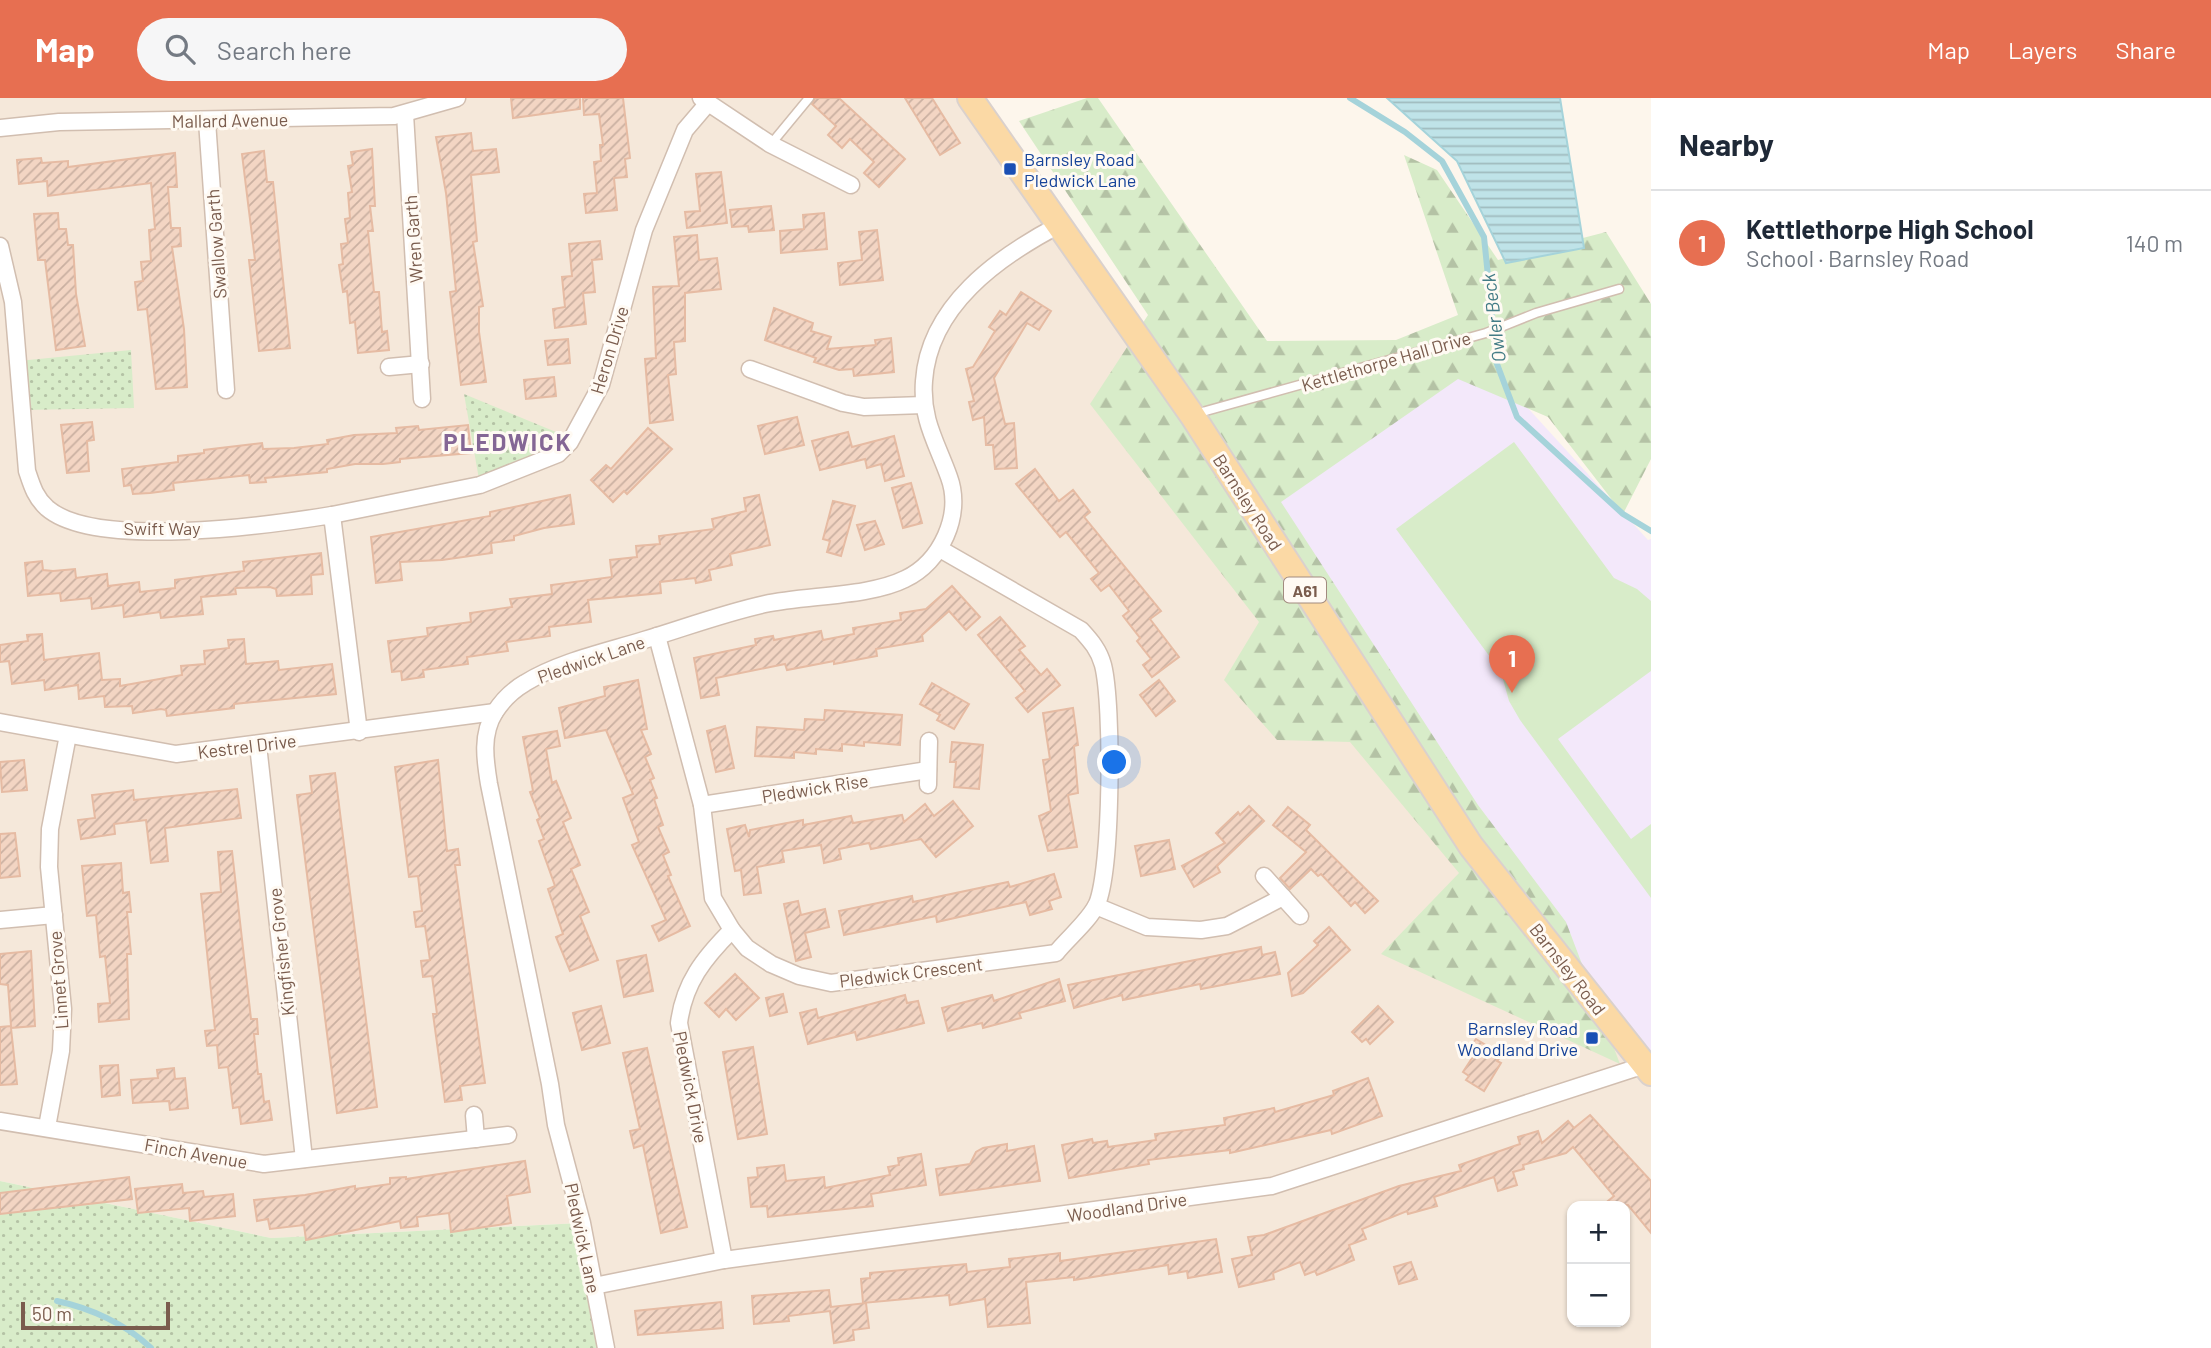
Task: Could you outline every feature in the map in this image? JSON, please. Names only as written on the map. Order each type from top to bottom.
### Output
[{"type":"main road","name":"Barnsley Road","points":[[970,98],[1192,415],[1471,846],[1648,1069]]},
{"type":"street","name":"Mallard Avenue","points":[[0,128],[59,122],[207,121],[405,114],[457,98]]},
{"type":"street","name":"Heron Drive","points":[[332,515],[480,485],[558,454],[570,442],[601,385],[644,230],[685,130],[704,100],[770,144],[851,185]]},
{"type":"street","name":"Wren Garth","points":[[405,114],[422,399]]},
{"type":"street","name":"Swallow Garth","points":[[207,121],[232,366],[226,390]]},
{"type":"street","name":"Pledwick Lane","points":[[606,1348],[582,1223],[556,1125],[551,1084],[489,784],[484,754],[487,729],[495,712],[509,695],[536,677],[657,636],[766,604],[904,580],[925,567],[940,550],[949,527],[953,502],[950,479],[929,433],[923,382],[929,353],[941,327],[961,296],[1022,245],[1059,225]]},
{"type":"street","name":"Swift Way","points":[[0,246],[12,302],[27,471],[34,494],[48,509],[79,524],[100,528],[181,530],[272,525],[332,515]]},
{"type":"street","points":[[390,366],[421,364]]},
{"type":"street","points":[[750,369],[843,403],[864,407],[925,405]]},
{"type":"street","points":[[332,515],[359,732]]},
{"type":"street","name":"Pledwick Crescent","points":[[657,636],[702,805],[713,898],[732,930],[747,948],[771,964],[799,976],[831,983],[1056,953],[1096,906],[1104,877],[1108,690],[1096,646],[1081,630],[940,550]]},
{"type":"street","name":"Kestrel Drive","points":[[0,722],[176,754],[495,712]]},
{"type":"street","name":"Linnet Grove","points":[[47,1127],[61,1051],[64,1009],[49,867],[50,829],[68,736]]},
{"type":"street","name":"Pledwick Rise","points":[[702,805],[928,778],[929,741]]},
{"type":"street","name":"Kingfisher Grove","points":[[258,745],[304,1159]]},
{"type":"street","points":[[1264,876],[1300,916]]},
{"type":"street","points":[[1096,906],[1147,927],[1200,930],[1227,926],[1283,897]]},
{"type":"street","name":"Linnet Grove","points":[[0,920],[54,915]]},
{"type":"street","name":"Pledwick Drive","points":[[724,1260],[678,1023],[681,1001],[691,979],[705,958],[732,930]]},
{"type":"street","name":"Woodland Drive","points":[[594,1286],[724,1260],[1272,1186],[1648,1069]]},
{"type":"street","points":[[474,1115],[476,1139]]},
{"type":"street","name":"Finch Avenue","points":[[0,1121],[264,1164],[508,1135]]},
{"type":"lane","points":[[770,144],[809,98]]},
{"type":"lane","name":"Kettlethorpe Hall Drive","points":[[1192,415],[1486,333],[1512,322],[1619,289]]},
{"type":"shaded area","points":[[0,98],[970,98],[1651,1073],[1651,1348],[606,1348],[582,1223],[271,1238],[0,1181]]},
{"type":"shaded area","points":[[1465,339],[1648,540],[1651,539],[1651,1073],[1192,415]]},
{"type":"green space","points":[[1087,98],[1098,98],[1267,341],[1396,340],[1458,315],[1404,155],[1437,170],[1498,260],[1606,232],[1651,304],[1651,459],[1623,514],[1548,417],[1458,379],[1281,502],[1478,805],[1566,922],[1620,1064],[1381,954],[1459,873],[1350,742],[1277,740],[1224,680],[1259,622],[1090,404],[1148,315],[1019,121]]},
{"type":"green space","points":[[131,350],[134,408],[23,410],[18,361]]},
{"type":"green space","points":[[464,394],[573,439],[480,485]]},
{"type":"green space","points":[[1514,442],[1614,578],[1637,589],[1651,601],[1651,671],[1558,739],[1631,839],[1651,824],[1651,898],[1520,720],[1509,701],[1501,672],[1396,529]]},
{"type":"green space","points":[[0,1181],[271,1238],[582,1223],[606,1348],[0,1348]]},
{"type":"water","points":[[1387,98],[1560,98],[1584,248],[1506,263],[1457,161]]},
{"type":"building","points":[[511,98],[580,98],[580,109],[513,118]]},
{"type":"building","points":[[583,98],[623,98],[630,158],[625,159],[627,177],[614,178],[617,210],[586,213],[584,194],[597,193],[594,162],[601,161],[600,145],[603,145],[599,114],[584,115]]},
{"type":"building","points":[[815,98],[839,98],[905,159],[879,187],[864,173],[874,162],[850,139],[842,148],[828,135],[836,126],[812,104]]},
{"type":"building","points":[[905,98],[932,98],[960,143],[940,155]]},
{"type":"building","points":[[471,133],[473,151],[496,149],[499,172],[471,175],[477,241],[473,242],[483,306],[479,307],[479,332],[486,382],[461,385],[450,292],[456,291],[446,193],[436,137]]},
{"type":"building","points":[[372,149],[375,206],[370,206],[373,231],[368,231],[374,292],[379,292],[382,332],[387,331],[389,350],[358,353],[355,322],[350,323],[347,291],[343,292],[339,265],[343,264],[341,244],[348,243],[345,219],[350,218],[348,193],[352,192],[348,166],[353,165],[351,152]]},
{"type":"building","points":[[264,151],[267,182],[273,182],[290,348],[259,351],[249,260],[255,260],[242,154]]},
{"type":"building","points":[[175,153],[177,187],[168,187],[171,228],[180,228],[181,246],[172,247],[184,329],[187,387],[156,389],[147,309],[138,310],[135,282],[143,281],[141,262],[151,261],[149,230],[155,229],[151,183],[48,196],[47,181],[19,184],[17,160],[41,158],[42,163],[68,161],[68,167]]},
{"type":"building","points":[[721,172],[727,223],[687,228],[685,212],[700,211],[696,174]]},
{"type":"building","points":[[771,206],[774,230],[749,232],[748,226],[732,227],[730,210]]},
{"type":"building","points":[[58,213],[59,229],[66,229],[68,245],[73,245],[76,294],[85,346],[56,350],[45,260],[38,260],[34,214]]},
{"type":"building","points":[[824,213],[827,249],[781,253],[780,231],[804,229],[803,215]]},
{"type":"building","points":[[877,230],[883,280],[840,285],[838,263],[862,260],[859,232]]},
{"type":"building","points":[[697,235],[699,260],[717,258],[721,289],[685,293],[685,341],[674,342],[676,374],[668,375],[673,420],[650,423],[645,359],[656,358],[653,287],[679,286],[674,237]]},
{"type":"building","points":[[600,241],[602,259],[592,260],[595,292],[583,293],[586,324],[555,328],[553,309],[565,307],[562,277],[572,276],[569,244]]},
{"type":"building","points":[[1021,292],[1051,311],[1039,330],[1027,323],[994,378],[1005,424],[1014,423],[1017,468],[995,469],[993,445],[986,445],[984,417],[973,420],[969,402],[974,401],[966,369],[973,367],[995,331],[989,327],[1000,311],[1006,315]]},
{"type":"building","points":[[774,308],[813,323],[811,331],[831,337],[827,349],[876,345],[875,340],[891,338],[894,372],[854,376],[853,369],[839,370],[814,362],[816,358],[765,340]]},
{"type":"building","points":[[568,339],[570,363],[548,365],[545,341]]},
{"type":"building","points":[[554,377],[556,396],[526,399],[524,380]]},
{"type":"building","points":[[797,417],[804,445],[765,454],[758,426]]},
{"type":"building","points":[[92,422],[94,440],[87,441],[89,471],[67,473],[61,425]]},
{"type":"building","points":[[468,425],[471,453],[400,459],[400,462],[383,464],[355,464],[327,469],[327,472],[265,478],[266,482],[250,483],[249,475],[173,483],[174,490],[133,494],[131,485],[124,486],[122,469],[178,462],[178,456],[204,453],[204,450],[262,443],[263,449],[294,448],[328,444],[327,440],[354,435],[397,433],[396,428],[418,426],[419,430]]},
{"type":"building","points":[[648,428],[672,449],[627,494],[624,491],[613,502],[591,480],[606,465],[611,469]]},
{"type":"building","points":[[848,432],[852,447],[894,436],[904,476],[885,481],[881,464],[867,468],[865,459],[820,470],[812,441]]},
{"type":"building","points":[[1035,469],[1059,501],[1073,490],[1090,512],[1084,517],[1161,611],[1150,619],[1179,657],[1152,677],[1143,665],[1151,659],[1137,641],[1140,638],[1123,616],[1129,611],[1109,585],[1101,591],[1091,579],[1099,573],[1066,532],[1060,537],[1016,484]]},
{"type":"building","points":[[911,483],[922,523],[903,528],[892,488]]},
{"type":"building","points":[[570,495],[574,524],[544,528],[514,536],[514,540],[491,543],[492,553],[400,562],[402,580],[376,583],[371,537],[490,516],[490,512]]},
{"type":"building","points":[[759,495],[770,545],[730,554],[732,565],[709,570],[711,580],[696,583],[695,578],[660,582],[661,593],[588,600],[591,622],[549,627],[550,636],[506,642],[508,651],[467,657],[468,664],[423,670],[424,677],[402,680],[401,671],[392,672],[388,641],[428,636],[427,628],[471,622],[470,613],[512,607],[510,599],[552,594],[551,585],[612,577],[610,560],[637,557],[636,546],[660,544],[659,536],[714,529],[712,519],[746,511],[744,498]]},
{"type":"building","points":[[833,501],[855,506],[841,556],[827,552],[830,541],[823,539]]},
{"type":"building","points":[[875,521],[884,544],[865,550],[857,525]]},
{"type":"building","points":[[321,553],[323,574],[311,575],[312,594],[277,596],[276,589],[270,587],[235,588],[236,594],[201,597],[203,614],[161,618],[160,612],[124,617],[123,605],[92,609],[91,598],[61,601],[60,593],[28,596],[25,563],[42,561],[43,570],[75,569],[76,578],[107,574],[108,586],[139,582],[140,592],[175,588],[175,580],[244,571],[243,562]]},
{"type":"building","points":[[952,586],[980,617],[966,630],[949,611],[922,635],[923,641],[876,649],[877,656],[834,664],[834,661],[787,670],[785,664],[716,678],[719,695],[701,698],[694,658],[756,645],[755,639],[773,636],[774,640],[821,631],[823,640],[854,634],[853,628],[901,620],[900,613],[926,609]]},
{"type":"building","points":[[1000,617],[1025,646],[1019,650],[1041,675],[1047,669],[1060,685],[1028,712],[1016,698],[1025,691],[978,635]]},
{"type":"building","points":[[42,634],[44,660],[99,653],[102,680],[120,679],[120,686],[182,675],[181,666],[205,664],[204,651],[229,648],[228,640],[244,639],[246,664],[278,661],[279,670],[332,664],[336,694],[234,704],[234,708],[167,716],[166,710],[161,709],[133,713],[132,706],[105,707],[104,696],[79,699],[78,685],[45,690],[44,680],[12,684],[9,661],[0,662],[0,645],[28,641],[27,635]]},
{"type":"building","points":[[638,680],[647,729],[641,730],[651,754],[645,757],[654,778],[650,780],[663,825],[658,827],[669,852],[663,855],[671,875],[668,876],[690,926],[659,941],[652,926],[666,920],[632,845],[639,842],[623,798],[633,794],[606,730],[565,738],[559,708],[605,696],[604,687]]},
{"type":"building","points":[[1159,680],[1175,701],[1156,716],[1140,695]]},
{"type":"building","points":[[932,683],[969,704],[954,729],[937,720],[940,715],[920,704]]},
{"type":"building","points":[[1073,708],[1078,745],[1074,746],[1078,793],[1068,795],[1077,847],[1048,851],[1039,816],[1051,811],[1043,760],[1050,759],[1043,713]]},
{"type":"building","points":[[825,710],[902,715],[900,745],[864,742],[864,746],[842,744],[842,751],[816,749],[816,754],[794,752],[794,758],[755,756],[757,727],[804,730],[805,719],[824,720]]},
{"type":"building","points":[[725,726],[734,768],[716,772],[707,731]]},
{"type":"building","points":[[557,731],[560,746],[546,749],[552,783],[556,781],[571,818],[563,822],[580,865],[571,869],[589,912],[580,916],[598,960],[570,971],[556,937],[563,934],[548,889],[555,886],[539,841],[544,839],[537,820],[540,818],[530,792],[533,791],[523,737]]},
{"type":"building","points":[[952,742],[983,745],[979,789],[954,787],[956,762],[950,762]]},
{"type":"building","points":[[24,760],[27,790],[2,792],[0,762]]},
{"type":"building","points":[[438,760],[447,851],[458,849],[460,865],[455,865],[485,1083],[460,1086],[462,1100],[445,1102],[433,1014],[437,1014],[432,976],[423,977],[421,961],[430,960],[425,926],[416,927],[414,912],[422,911],[418,876],[409,877],[395,767]]},
{"type":"building","points":[[335,773],[377,1107],[337,1113],[297,795],[312,793],[310,776]]},
{"type":"building","points":[[237,789],[241,818],[165,828],[168,861],[151,863],[146,820],[114,824],[115,834],[81,839],[78,820],[95,818],[92,795],[133,790],[134,800]]},
{"type":"building","points":[[953,801],[973,826],[936,857],[921,839],[871,849],[869,843],[839,849],[841,859],[824,863],[821,845],[782,851],[784,862],[757,867],[761,893],[744,895],[741,870],[735,871],[727,829],[745,825],[749,837],[750,830],[803,820],[803,825],[851,816],[853,823],[902,815],[904,822],[925,804],[934,816]]},
{"type":"building","points":[[1249,806],[1264,821],[1217,866],[1220,872],[1194,887],[1182,866],[1225,843],[1216,833],[1238,812],[1240,815]]},
{"type":"building","points":[[1288,807],[1310,825],[1306,830],[1378,901],[1365,913],[1355,902],[1351,906],[1321,874],[1318,876],[1311,869],[1290,889],[1280,878],[1306,852],[1273,825]]},
{"type":"building","points":[[15,833],[20,876],[0,878],[0,834]]},
{"type":"building","points":[[1169,840],[1175,869],[1141,876],[1135,846]]},
{"type":"building","points":[[232,851],[251,1019],[257,1019],[258,1034],[254,1034],[258,1074],[261,1074],[264,1102],[269,1101],[272,1120],[241,1124],[239,1107],[233,1108],[228,1067],[219,1068],[217,1045],[207,1046],[205,1031],[215,1030],[201,894],[221,892],[218,852]]},
{"type":"building","points":[[121,863],[123,893],[129,892],[131,912],[127,912],[131,954],[127,954],[129,1019],[99,1022],[98,1004],[110,1003],[105,956],[100,957],[96,915],[87,916],[82,866]]},
{"type":"building","points":[[1054,874],[1061,897],[1049,901],[1052,909],[1030,915],[1026,902],[937,922],[936,916],[844,935],[839,911],[912,896],[913,902],[1008,882],[1010,887]]},
{"type":"building","points":[[798,901],[801,915],[825,909],[829,927],[805,933],[811,957],[796,961],[784,904]]},
{"type":"building","points":[[1329,927],[1350,950],[1303,993],[1292,996],[1288,973],[1318,945],[1314,941]]},
{"type":"building","points":[[1261,947],[1262,955],[1275,952],[1280,974],[1201,989],[1200,984],[1123,1000],[1122,995],[1074,1008],[1068,985]]},
{"type":"building","points":[[31,951],[35,1026],[11,1028],[17,1084],[0,1085],[0,1027],[11,1026],[8,985],[0,984],[0,954]]},
{"type":"building","points":[[646,955],[653,991],[624,997],[617,961]]},
{"type":"building","points":[[735,974],[759,998],[736,1020],[726,1009],[719,1017],[705,1003]]},
{"type":"building","points":[[1059,979],[1065,1001],[1019,1013],[1021,1018],[983,1028],[982,1023],[948,1031],[942,1008],[992,995],[994,1001]]},
{"type":"building","points":[[783,994],[787,1012],[770,1016],[766,998]]},
{"type":"building","points":[[905,995],[907,1003],[918,1001],[924,1023],[857,1040],[855,1032],[808,1044],[800,1013],[816,1009],[818,1018]]},
{"type":"building","points":[[601,1006],[610,1043],[582,1050],[573,1013]]},
{"type":"building","points":[[1378,1006],[1393,1022],[1370,1044],[1366,1039],[1362,1042],[1352,1032]]},
{"type":"building","points":[[1476,1039],[1502,1055],[1497,1061],[1501,1063],[1484,1091],[1466,1080],[1469,1076],[1463,1072],[1474,1055],[1467,1051]]},
{"type":"building","points":[[753,1047],[767,1134],[738,1139],[723,1052]]},
{"type":"building","points":[[647,1048],[687,1227],[661,1233],[643,1145],[634,1148],[630,1131],[640,1129],[623,1053]]},
{"type":"building","points":[[118,1065],[120,1095],[102,1097],[100,1066]]},
{"type":"building","points":[[174,1068],[175,1079],[185,1078],[188,1108],[170,1110],[169,1101],[133,1103],[131,1080],[158,1078],[157,1070]]},
{"type":"building","points":[[1368,1078],[1382,1116],[1332,1134],[1331,1130],[1230,1153],[1230,1150],[1148,1160],[1149,1164],[1069,1178],[1062,1145],[1092,1139],[1093,1143],[1107,1141],[1108,1147],[1156,1140],[1155,1134],[1225,1125],[1224,1118],[1274,1108],[1275,1112],[1334,1095],[1333,1091]]},
{"type":"building","points":[[1590,1115],[1651,1181],[1651,1233],[1630,1207],[1630,1201],[1608,1201],[1614,1196],[1573,1147],[1566,1153],[1523,1165],[1524,1169],[1513,1172],[1517,1185],[1498,1191],[1494,1177],[1434,1197],[1437,1206],[1408,1214],[1407,1211],[1362,1229],[1366,1239],[1349,1245],[1354,1260],[1317,1275],[1315,1271],[1305,1275],[1300,1262],[1273,1273],[1274,1279],[1239,1287],[1232,1259],[1252,1255],[1248,1237],[1264,1235],[1399,1186],[1461,1171],[1459,1165],[1520,1144],[1518,1137],[1538,1131],[1542,1143],[1568,1121],[1574,1128]]},
{"type":"building","points":[[1007,1144],[1007,1151],[1034,1146],[1040,1181],[940,1195],[936,1169],[970,1164],[976,1152],[983,1148]]},
{"type":"building","points":[[921,1154],[926,1185],[871,1194],[873,1206],[768,1217],[767,1206],[751,1207],[748,1178],[758,1177],[757,1168],[784,1165],[786,1181],[824,1177],[825,1188],[890,1175],[888,1167],[899,1165],[898,1158]]},
{"type":"building","points":[[525,1161],[530,1192],[507,1196],[511,1223],[451,1232],[449,1213],[417,1217],[418,1226],[401,1228],[400,1221],[306,1240],[304,1225],[270,1229],[268,1219],[257,1221],[254,1200],[355,1186],[355,1189],[390,1184],[390,1178],[406,1179]]},
{"type":"building","points":[[129,1177],[132,1199],[0,1214],[0,1193]]},
{"type":"building","points":[[182,1184],[183,1193],[203,1191],[204,1197],[233,1194],[235,1216],[190,1221],[189,1208],[138,1213],[135,1189]]},
{"type":"building","points":[[1216,1239],[1222,1272],[1188,1278],[1187,1271],[1169,1274],[1168,1265],[1074,1280],[1074,1277],[1026,1282],[1030,1323],[988,1327],[985,1299],[950,1305],[949,1295],[863,1303],[861,1279],[870,1278],[870,1273],[966,1264],[967,1272],[1010,1267],[1009,1259],[1060,1253],[1060,1261]]},
{"type":"building","points":[[1411,1262],[1417,1279],[1399,1284],[1394,1267]]},
{"type":"building","points":[[829,1290],[831,1307],[866,1303],[869,1328],[853,1330],[854,1340],[834,1343],[830,1311],[788,1316],[789,1321],[754,1324],[752,1296]]},
{"type":"building","points":[[721,1302],[723,1328],[638,1335],[635,1311]]},
{"type":"waterway","name":"Owler Beck","points":[[1350,98],[1405,132],[1442,161],[1484,237],[1497,364],[1517,417],[1623,514],[1651,531]]},
{"type":"waterway","points":[[57,1301],[107,1318],[151,1348]]},
{"type":"place","name":"Barnsley Road Pledwick Lane","points":[[1010,169]]},
{"type":"place","name":"Kettlethorpe High School","points":[[1512,693]]},
{"type":"place","name":"Barnsley Road Woodland Drive","points":[[1592,1038]]},
{"type":"district","name":"PLEDWICK","points":[[508,441]]}]
